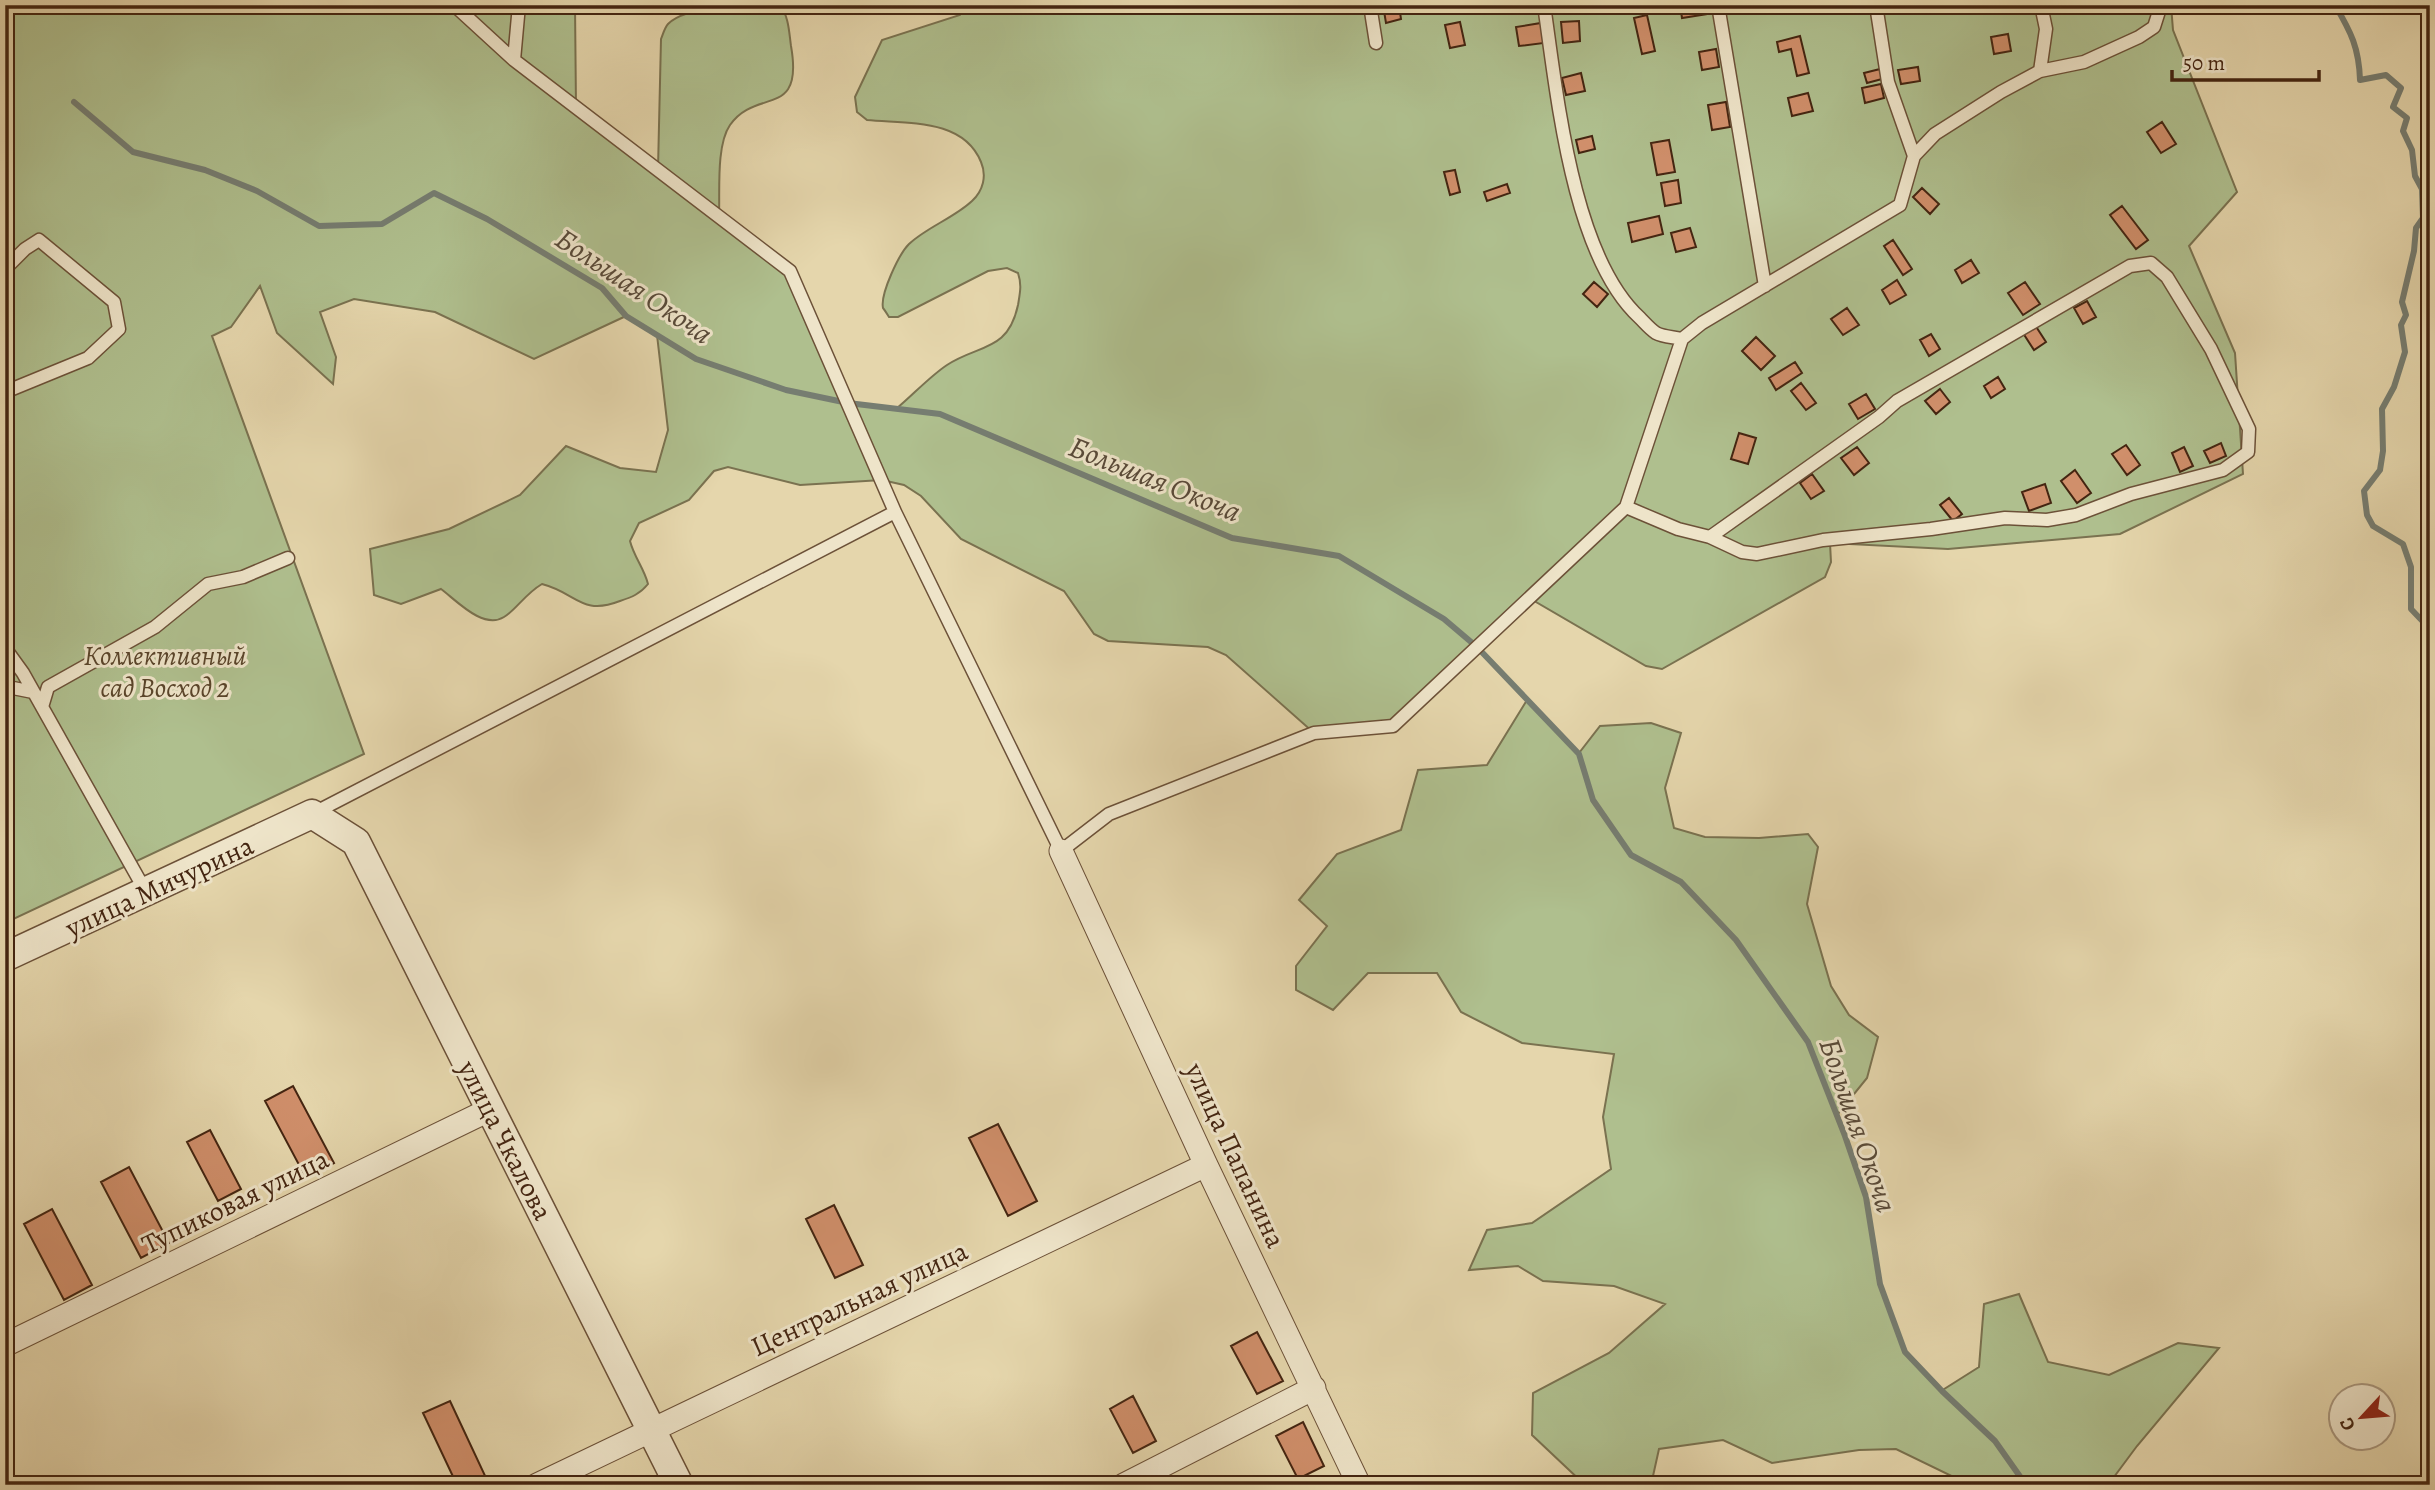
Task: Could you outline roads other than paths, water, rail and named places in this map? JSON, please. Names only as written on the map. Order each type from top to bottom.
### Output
[{"type":"street","name":"улица Мичурина","points":[[5,957],[312,814]]},
{"type":"street","name":"улица Чкалова","points":[[312,814],[356,842],[678,1485]]},
{"type":"street","name":"улица Папанина","points":[[1060,850],[1206,1165],[1359,1485]]},
{"type":"street","name":"Тупиковая улица","points":[[5,1345],[491,1109]]},
{"type":"street","name":"Центральная улица","points":[[537,1485],[1206,1165]]},
{"type":"street","points":[[1124,1485],[1314,1388]]},
{"type":"lane","points":[[454,5],[514,60],[790,271],[895,512],[1060,850],[1109,814],[1314,733],[1393,726],[1626,507],[1682,339],[1702,323],[1900,205],[1914,156],[1935,134],[2040,71],[2084,62],[2139,37],[2154,27],[2161,5]]},
{"type":"lane","points":[[514,60],[519,5]]},
{"type":"lane","points":[[1370,5],[1376,43]]},
{"type":"lane","points":[[1544,5],[1562,121],[1582,214],[1595,249],[1629,308],[1657,334],[1682,339]]},
{"type":"lane","points":[[1718,5],[1765,286]]},
{"type":"lane","points":[[1876,5],[1888,82],[1914,156]]},
{"type":"lane","points":[[2040,71],[2046,29],[2041,5]]},
{"type":"lane","points":[[5,269],[25,249],[39,240],[114,302],[118,329],[88,358],[5,392]]},
{"type":"lane","points":[[1626,507],[1678,529],[1710,537],[1742,552],[1758,554],[1823,540],[2005,518],[2047,520],[2076,515],[2131,494],[2223,470],[2248,452],[2249,429],[2211,349],[2167,276],[2151,263],[2130,266],[1897,401],[1879,418],[1710,537]]},
{"type":"lane","points":[[312,814],[895,512]]},
{"type":"lane","points":[[42,707],[48,687],[155,627],[208,584],[243,577],[288,558]]},
{"type":"lane","points":[[5,648],[42,707],[146,892]]},
{"type":"lane","points":[[5,692],[13,688],[33,692]]},
{"type":"waterway","name":"Большая Окоча","points":[[2335,5],[2353,41],[2360,80],[2386,75],[2401,88],[2393,107],[2407,118],[2403,131],[2412,150],[2415,176],[2422,189],[2423,218],[2416,228],[2414,251],[2402,302],[2406,315],[2401,325],[2405,352],[2394,387],[2382,409],[2383,451],[2380,470],[2364,491],[2367,515],[2373,526],[2403,544],[2411,567],[2411,609],[2430,629]]},
{"type":"waterway","name":"Большая Окоча","points":[[74,102],[133,152],[205,170],[257,191],[319,226],[382,224],[434,193],[487,219],[602,288],[626,316],[696,359],[786,390],[848,403],[940,414],[1232,538],[1339,556],[1444,619],[1477,647],[1579,754],[1593,800],[1631,855],[1681,882],[1736,940],[1808,1042],[1866,1197],[1880,1284],[1905,1352],[1995,1441],[2026,1485]]},
{"type":"park label","name":"Коллективный сад Восход 2","points":[[165,671]]}]
